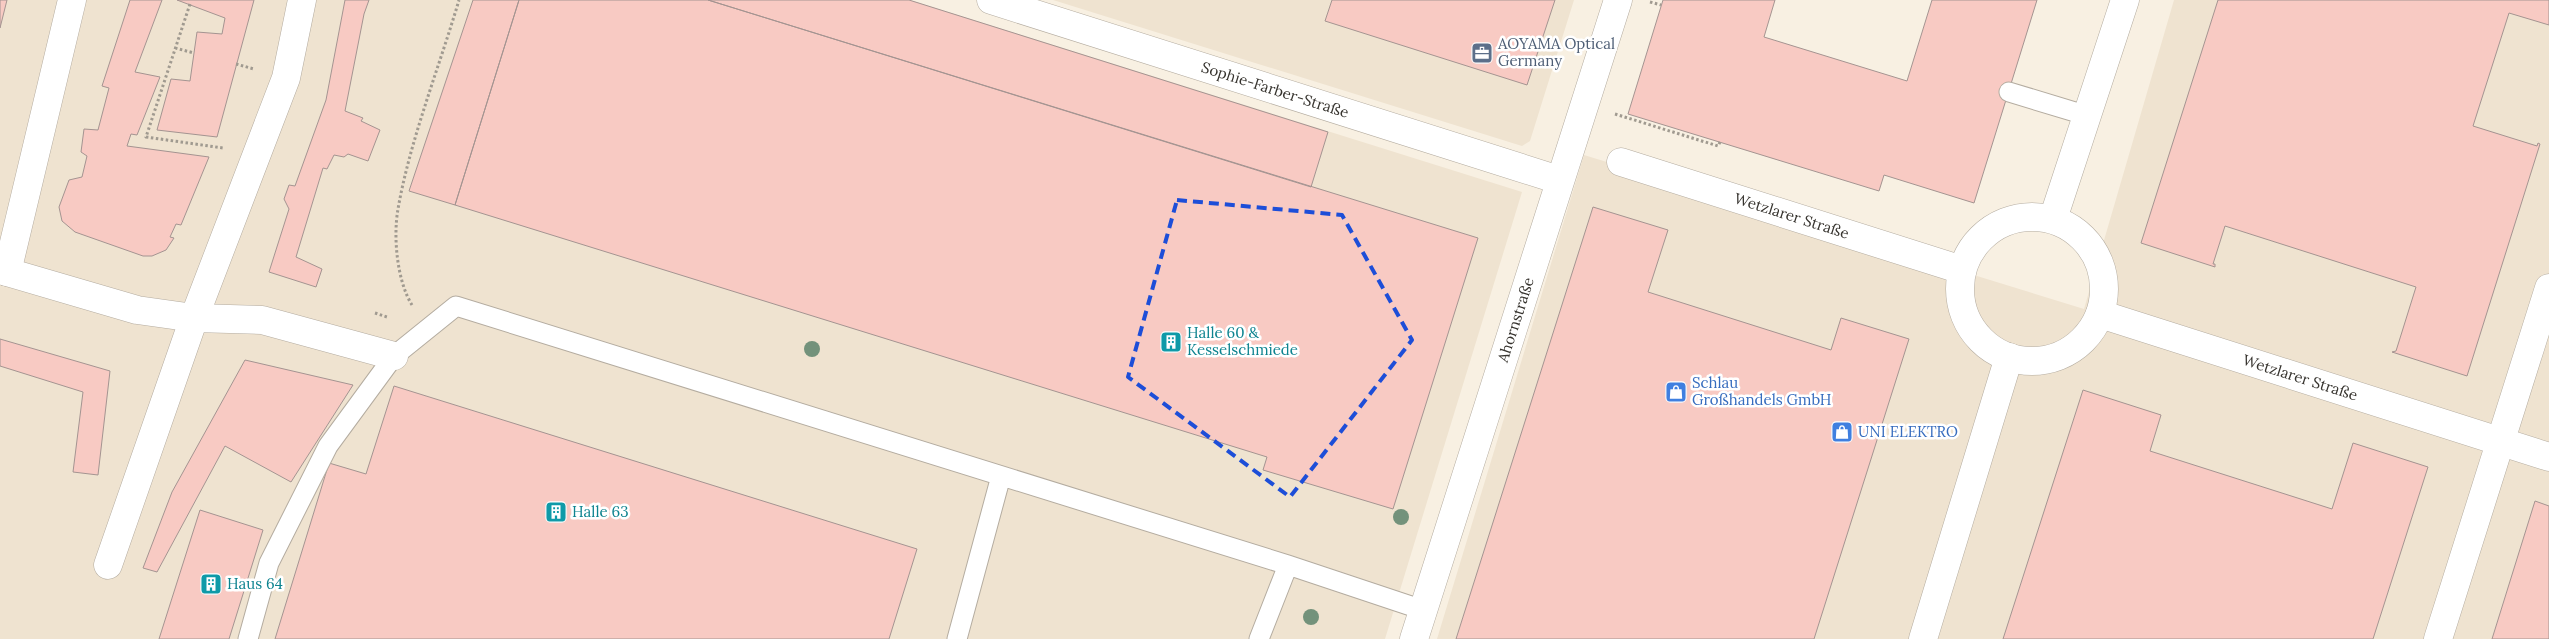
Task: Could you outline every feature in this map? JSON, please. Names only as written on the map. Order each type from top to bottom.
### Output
[{"type":"street","points":[[72,0],[3,271],[137,310],[194,318],[262,320],[394,356]]},
{"type":"street","points":[[108,565],[194,318],[286,78],[302,0]]},
{"type":"street","name":"Sophie-Farber-Straße","points":[[991,0],[1559,180]]},
{"type":"street","name":"Ahornstraße","points":[[1414,639],[1618,0]]},
{"type":"street","points":[[2053,219],[2085,115],[2124,0]]},
{"type":"street","name":"Wetzlarer Straße","points":[[1621,162],[1962,270]]},
{"type":"street","points":[[2022,218],[2053,219],[2074,230],[2091,246],[2101,268],[2105,291],[2100,314],[2089,334],[2073,349],[2053,358],[2031,361],[2010,357],[1985,342],[1974,332],[1964,313],[1960,291],[1962,270],[1972,249],[1987,232],[2007,221],[2022,218]]},
{"type":"street","points":[[2438,639],[2549,288]]},
{"type":"street","name":"Wetzlarer Straße","points":[[2100,314],[2549,457]]},
{"type":"street","points":[[1923,639],[2010,357]]},
{"type":"lane","points":[[2009,92],[2085,115]]},
{"type":"lane","points":[[248,639],[269,563],[328,446],[394,356],[456,306],[1288,565],[1424,610]]},
{"type":"lane","points":[[957,639],[1001,476]]},
{"type":"lane","points":[[1259,639],[1288,565]]},
{"type":"path","points":[[426,330],[408,299],[397,264],[397,210],[459,0]]},
{"type":"path","points":[[190,4],[146,137],[228,149],[255,158]]},
{"type":"path","points":[[175,48],[194,53]]},
{"type":"path","points":[[1584,105],[1718,146],[1720,142]]},
{"type":"highlighted area","points":[[1177,200],[1342,215],[1412,340],[1290,497],[1128,377]]},
{"type":"shaded area","points":[[0,0],[910,0],[1522,192],[1385,639],[0,639]]},
{"type":"shaded area","points":[[1053,0],[1574,0],[1530,141],[1522,146]]},
{"type":"shaded area","points":[[2174,0],[2549,0],[2549,639],[1437,639],[1584,155],[2084,309]]},
{"type":"building","points":[[0,0],[7,0],[0,28]]},
{"type":"building","points":[[130,0],[162,0],[135,72],[160,77],[137,135],[131,134],[127,146],[209,157],[181,225],[176,224],[170,237],[174,238],[166,250],[152,256],[143,256],[75,232],[62,221],[59,207],[69,180],[82,177],[87,156],[81,152],[84,129],[98,130],[109,88],[102,86]]},
{"type":"building","points":[[177,0],[254,0],[217,137],[157,130],[171,79],[190,81],[197,32],[222,34],[225,18]]},
{"type":"building","points":[[345,0],[369,0],[364,14],[345,111],[363,118],[361,121],[380,130],[368,161],[348,154],[344,157],[334,155],[327,169],[323,168],[296,257],[322,269],[316,287],[269,272],[289,209],[284,199],[289,185],[295,186],[326,100]]},
{"type":"building","points":[[473,0],[519,0],[455,205],[409,191]]},
{"type":"building","name":"Halle 60 & Kesselschmiede","points":[[519,0],[708,0],[1478,238],[1393,509],[1263,470],[1267,457],[455,205]]},
{"type":"building","points":[[708,0],[909,0],[1328,132],[1311,187]]},
{"type":"building","name":"AOYAMA Optical Germany","points":[[1332,0],[1555,0],[1527,85],[1325,21]]},
{"type":"building","points":[[1663,0],[1775,0],[1764,37],[1907,81],[1932,0],[2037,0],[1974,203],[1884,175],[1879,191],[1628,114]]},
{"type":"building","points":[[2218,0],[2549,0],[2549,25],[2509,13],[2473,126],[2537,146],[2538,143],[2540,144],[2467,376],[2392,352],[2396,351],[2416,287],[2225,226],[2213,264],[2215,264],[2215,267],[2141,243]]},
{"type":"building","points":[[1593,207],[1668,230],[1648,292],[1831,350],[1841,318],[1909,339],[1814,639],[1456,639]]},
{"type":"building","points":[[0,339],[110,371],[98,475],[73,472],[83,392],[0,366]]},
{"type":"building","points":[[245,360],[353,385],[291,482],[225,446],[157,572],[143,568],[172,492]]},
{"type":"building","name":"Halle 63","points":[[394,386],[917,549],[889,639],[275,639],[329,463],[366,474]]},
{"type":"building","points":[[2083,390],[2161,415],[2150,451],[2332,509],[2353,443],[2428,467],[2373,639],[2003,639]]},
{"type":"building","points":[[2535,501],[2549,506],[2549,639],[2492,639]]},
{"type":"building","name":"Haus 64","points":[[200,510],[263,530],[229,639],[159,639]]},
{"type":"place","name":"AOYAMA Optical Germany","points":[[1482,53]]},
{"type":"place","name":"Halle 60 & Kesselschmiede","points":[[1171,342]]},
{"type":"place","name":"Schlau Großhandels GmbH","points":[[1676,392]]},
{"type":"place","name":"UNI ELEKTRO","points":[[1842,432]]},
{"type":"place","name":"Halle 63","points":[[556,512]]},
{"type":"place","name":"Haus 64","points":[[211,584]]}]
